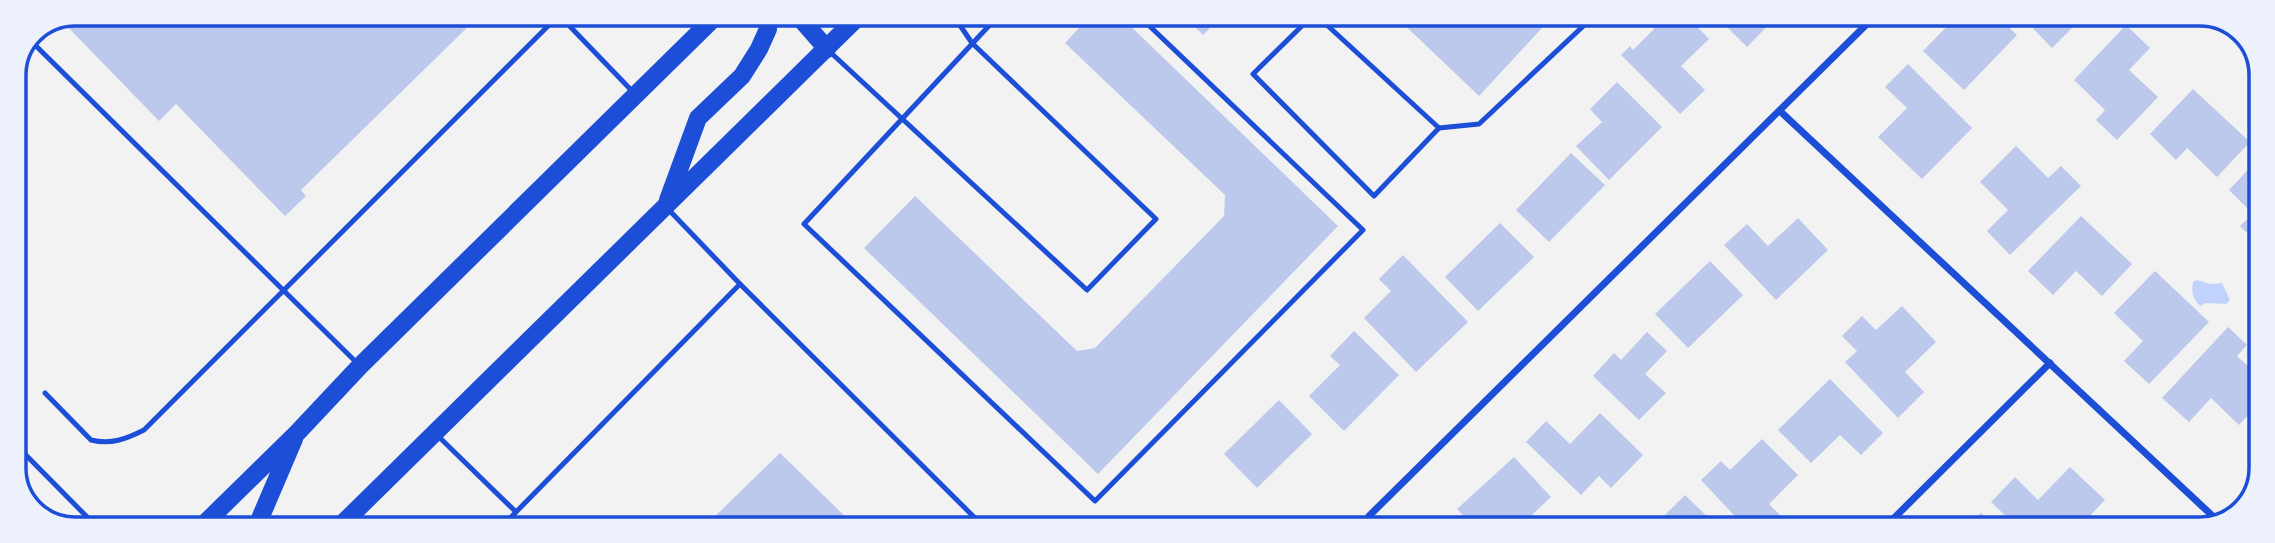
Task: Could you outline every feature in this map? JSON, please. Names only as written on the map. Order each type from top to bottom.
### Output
[{"type":"main road","points":[[211,517],[297,433],[360,366],[706,26]]},
{"type":"main road","points":[[666,206],[698,118],[742,76],[759,49],[768,26]]},
{"type":"main road","points":[[807,26],[827,49]]},
{"type":"main road","points":[[349,517],[850,26]]},
{"type":"main road","points":[[261,517],[297,433]]},
{"type":"street","points":[[1369,516],[1865,26]]},
{"type":"street","points":[[1780,111],[2212,515]]},
{"type":"street","points":[[1895,517],[2050,363]]},
{"type":"lane","points":[[44,393],[91,440],[123,441],[144,430],[548,26]]},
{"type":"lane","points":[[570,26],[636,94]]},
{"type":"lane","points":[[827,49],[1087,290],[1156,219],[972,43],[960,26]]},
{"type":"lane","points":[[988,26],[804,224],[1095,501],[1363,230],[1150,26]]},
{"type":"lane","points":[[1303,26],[1253,74],[1374,196],[1439,128],[1479,124],[1583,26]]},
{"type":"lane","points":[[1326,26],[1439,128]]},
{"type":"lane","points":[[36,46],[360,366]]},
{"type":"lane","points":[[666,206],[740,284],[974,517]]},
{"type":"lane","points":[[511,517],[740,284]]},
{"type":"lane","points":[[434,433],[516,512]]},
{"type":"lane","points":[[26,454],[87,517]]},
{"type":"water","points":[[2197,280],[2210,284],[2222,283],[2230,300],[2226,304],[2206,303],[2200,306],[2192,292],[2193,282]]},
{"type":"building","points":[[469,26],[301,190],[306,196],[285,216],[176,104],[159,121],[68,27]]},
{"type":"building","points":[[1081,26],[1130,26],[1338,226],[1098,474],[864,248],[915,196],[1077,351],[1095,348],[1224,216],[1225,195],[1065,43]]},
{"type":"building","points":[[1194,26],[1212,26],[1203,35]]},
{"type":"building","points":[[1406,26],[1544,26],[1479,96]]},
{"type":"building","points":[[1651,26],[1697,26],[1709,39],[1681,66],[1705,90],[1680,114],[1621,55],[1630,46],[1633,50],[1654,29]]},
{"type":"building","points":[[1726,26],[1767,26],[1747,47]]},
{"type":"building","points":[[1947,26],[2008,26],[2017,35],[1964,90],[1923,51]]},
{"type":"building","points":[[2031,26],[2074,26],[2052,48]]},
{"type":"building","points":[[2127,26],[2150,48],[2129,70],[2158,97],[2117,140],[2096,120],[2105,110],[2074,80]]},
{"type":"building","points":[[1908,64],[1972,128],[1922,179],[1878,137],[1907,108],[1885,87]]},
{"type":"building","points":[[1617,82],[1662,127],[1609,180],[1576,146],[1602,122],[1590,109]]},
{"type":"building","points":[[2193,89],[2249,143],[2217,177],[2187,148],[2176,160],[2150,134]]},
{"type":"building","points":[[2016,146],[2048,178],[2061,166],[2081,186],[2010,255],[1987,231],[2008,210],[1980,182]]},
{"type":"building","points":[[1571,153],[1605,185],[1549,242],[1516,210]]},
{"type":"building","points":[[2249,169],[2249,210],[2229,190]]},
{"type":"building","points":[[2081,216],[2132,264],[2102,296],[2076,271],[2053,295],[2028,271]]},
{"type":"building","points":[[1798,218],[1828,250],[1776,300],[1724,245],[1747,224],[1768,246]]},
{"type":"building","points":[[2249,218],[2249,235],[2240,226]]},
{"type":"building","points":[[1500,223],[1534,257],[1478,311],[1445,277]]},
{"type":"building","points":[[1403,255],[1468,322],[1416,372],[1364,318],[1391,291],[1379,279]]},
{"type":"building","points":[[1710,261],[1743,295],[1688,348],[1655,314]]},
{"type":"building","points":[[2155,271],[2209,322],[2149,384],[2124,361],[2143,341],[2114,313]]},
{"type":"building","points":[[1902,306],[1936,342],[1905,372],[1924,392],[1898,418],[1845,362],[1857,351],[1842,336],[1862,316],[1876,330]]},
{"type":"building","points":[[2228,327],[2247,345],[2237,356],[2249,367],[2249,414],[2239,425],[2211,398],[2189,422],[2162,398]]},
{"type":"building","points":[[1354,331],[1399,375],[1344,431],[1309,396],[1340,365],[1330,356]]},
{"type":"building","points":[[1647,332],[1667,351],[1645,374],[1666,393],[1639,420],[1593,376],[1614,353],[1621,360]]},
{"type":"building","points":[[1830,379],[1883,433],[1861,455],[1840,435],[1811,463],[1778,430]]},
{"type":"building","points":[[1279,400],[1312,434],[1257,488],[1224,454]]},
{"type":"building","points":[[1600,413],[1643,455],[1611,488],[1599,476],[1581,495],[1526,442],[1546,421],[1570,444]]},
{"type":"building","points":[[1762,439],[1798,475],[1769,504],[1782,517],[1736,517],[1701,480],[1721,461],[1730,470]]},
{"type":"building","points":[[780,453],[846,517],[714,517]]},
{"type":"building","points":[[1514,457],[1551,497],[1530,517],[1465,517],[1457,509]]},
{"type":"building","points":[[2070,467],[2105,500],[2089,517],[2007,517],[1991,502],[2015,477],[2038,500]]},
{"type":"building","points":[[1685,495],[1708,517],[1663,517]]}]
